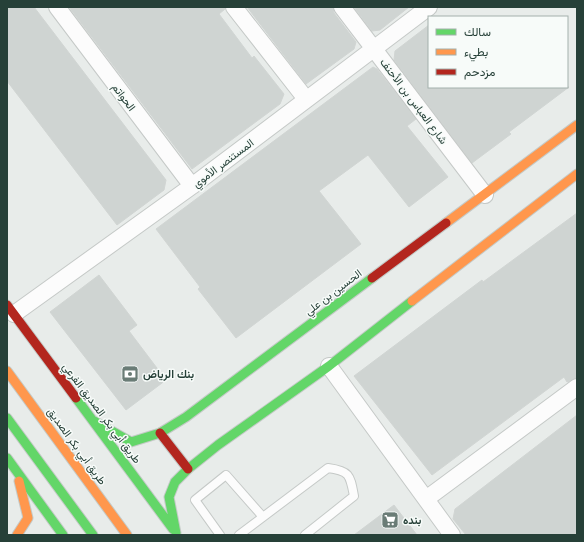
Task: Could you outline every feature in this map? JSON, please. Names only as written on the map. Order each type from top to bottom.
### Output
[{"type":"street","name":"الحواتم","points":[[57,7],[192,186]]},
{"type":"street","points":[[234,7],[306,99]]},
{"type":"street","name":"شارع العباس بن الأحنف","points":[[342,7],[485,195]]},
{"type":"street","name":"المستنصر الأموي","points":[[11,310],[192,186],[429,7]]},
{"type":"street","name":"الحسين بن علي","points":[[94,421],[131,442],[160,433],[186,417],[577,125]]},
{"type":"street","points":[[177,534],[169,497],[175,482],[188,469],[218,445],[329,366],[577,174]]},
{"type":"street","name":"طريق أبي بكر الصديق الفرعي","points":[[11,310],[56,373],[94,421],[177,534]]},
{"type":"street","points":[[329,366],[452,535]]},
{"type":"street","name":"طريق أبي بكر الصديق","points":[[7,370],[127,535]]},
{"type":"street","points":[[426,499],[577,387]]},
{"type":"street","points":[[7,418],[93,535]]},
{"type":"street","points":[[160,433],[188,469]]},
{"type":"street","points":[[7,458],[63,535]]},
{"type":"street","points":[[17,472],[28,518],[17,535]]},
{"type":"lane","points":[[239,535],[328,468],[343,470],[350,477],[354,496],[305,535]]},
{"type":"lane","points":[[220,535],[194,500],[226,475],[263,517]]},
{"type":"building","points":[[7,7],[34,7],[166,180],[164,190],[117,225],[7,81]]},
{"type":"building","points":[[69,7],[225,7],[225,9],[219,14],[252,58],[254,56],[284,94],[280,104],[192,169]]},
{"type":"building","points":[[247,7],[333,7],[334,13],[356,42],[354,49],[306,84]]},
{"type":"building","points":[[354,7],[409,7],[380,30],[372,31]]},
{"type":"building","points":[[428,26],[428,88],[568,88],[509,132],[511,134],[472,163],[394,60],[395,51]]},
{"type":"building","points":[[373,67],[377,69],[416,119],[407,126],[448,177],[409,207],[368,155],[319,191],[361,244],[236,338],[198,289],[200,287],[156,229]]},
{"type":"building","points":[[577,213],[577,378],[567,382],[564,377],[432,475],[354,376],[482,280],[483,282]]},
{"type":"building","points":[[99,275],[137,325],[129,331],[166,380],[126,410],[50,312]]},
{"type":"building","points":[[577,415],[577,535],[466,535],[453,519],[455,509]]},
{"type":"building","name":"بنده","points":[[394,505],[417,535],[354,535]]},
{"type":"traffic: fast","points":[[94,421],[131,442],[160,433],[186,417],[372,278]]},
{"type":"traffic: fast","points":[[176,533],[169,497],[175,482],[188,469],[218,445],[329,366],[412,301]]},
{"type":"traffic: fast","points":[[76,398],[173,529]]},
{"type":"traffic: fast","points":[[7,418],[93,535]]},
{"type":"traffic: fast","points":[[7,458],[63,535]]},
{"type":"traffic: slow","points":[[446,223],[577,125]]},
{"type":"traffic: slow","points":[[412,301],[577,174]]},
{"type":"traffic: slow","points":[[7,371],[127,535]]},
{"type":"traffic: slow","points":[[17,535],[28,518],[19,481]]},
{"type":"traffic: jam","points":[[372,278],[446,223]]},
{"type":"traffic: jam","points":[[7,305],[76,398]]},
{"type":"traffic: jam","points":[[160,433],[188,469]]},
{"type":"place","name":"بنك الرياض","points":[[130,374]]},
{"type":"place","name":"بنده","points":[[390,520]]}]
